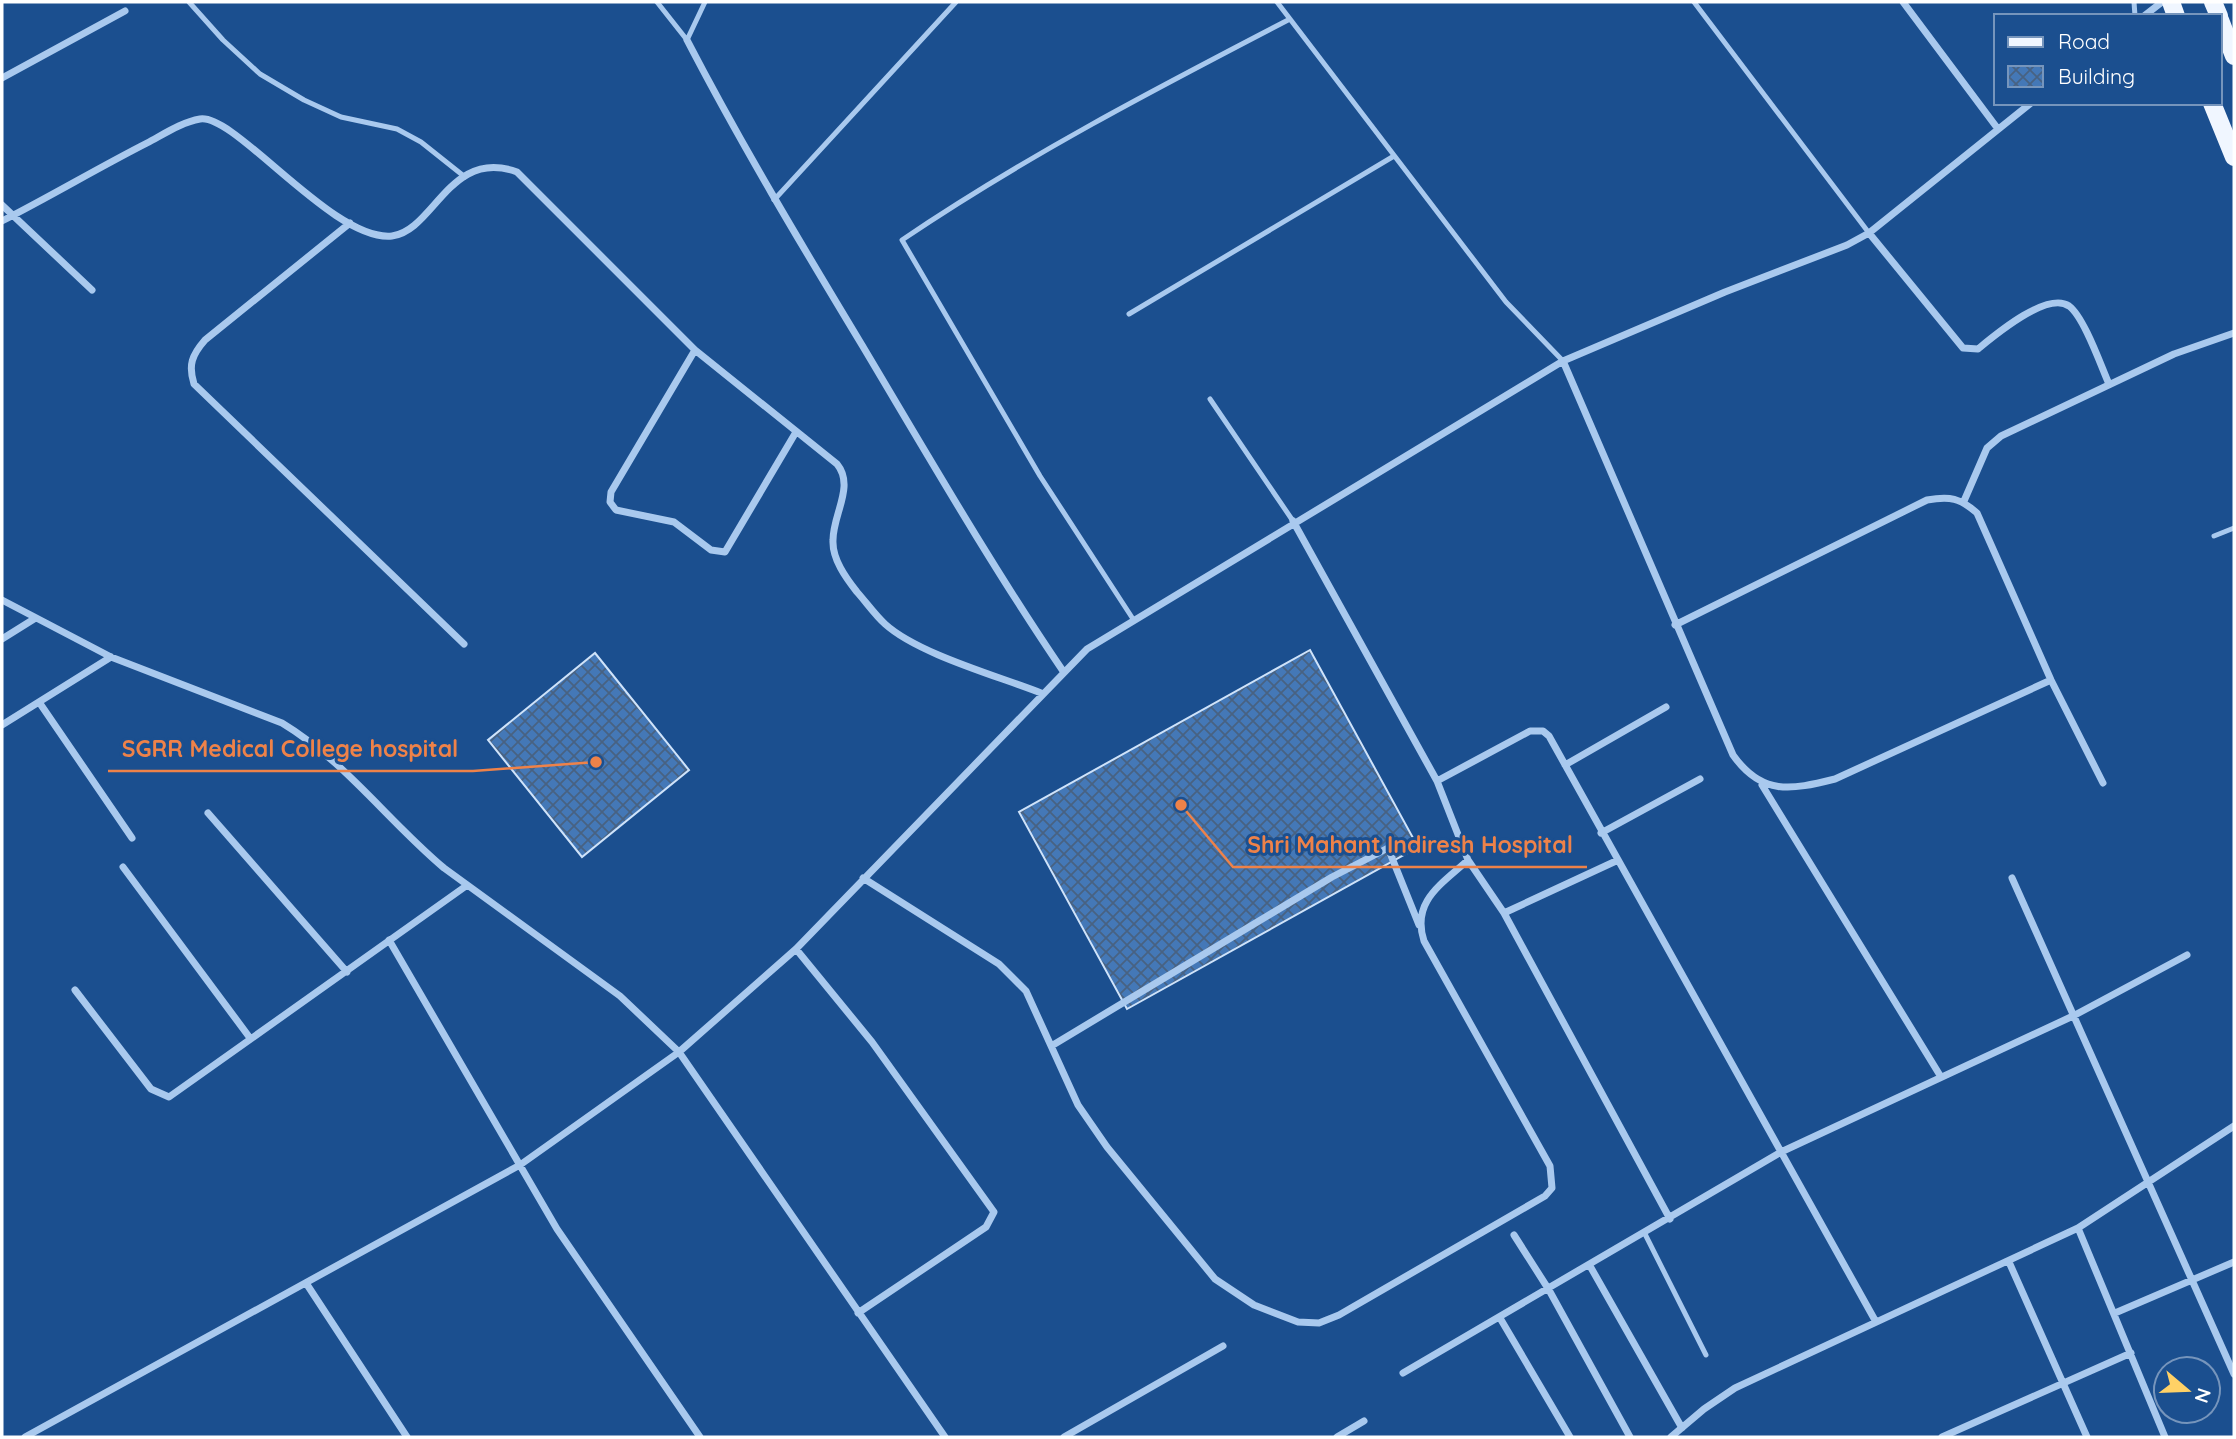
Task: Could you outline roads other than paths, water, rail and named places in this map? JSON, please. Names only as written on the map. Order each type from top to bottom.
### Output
[{"type":"main road","points":[[2222,26],[2234,56]]},
{"type":"main road","points":[[2213,105],[2234,157]]},
{"type":"street","points":[[1903,2],[1998,129]]},
{"type":"street","points":[[2147,14],[2162,2]]},
{"type":"street","points":[[2,78],[125,11]]},
{"type":"street","points":[[687,40],[774,200],[946,487],[1063,671]]},
{"type":"street","points":[[25,1437],[520,1165],[679,1052],[796,950],[1041,693],[1087,649],[1293,521],[1563,361],[1724,292],[1847,245],[1869,233],[2028,105]]},
{"type":"street","points":[[2,221],[153,140],[203,118],[215,120],[300,190],[351,223],[384,236],[403,233],[451,186],[478,169],[505,167],[527,179],[646,304],[695,350],[844,473],[846,483],[834,528],[835,556],[851,584],[884,624],[928,649],[1041,693]]},
{"type":"street","points":[[2,205],[11,217],[92,290]]},
{"type":"street","points":[[351,223],[205,340],[194,352],[189,369],[194,384],[464,645]]},
{"type":"street","points":[[1869,233],[1963,348],[1978,349],[2018,318],[2058,302],[2068,305],[2077,314],[2109,384]]},
{"type":"street","points":[[1964,501],[1987,448],[2001,436],[2174,354],[2234,333]]},
{"type":"street","points":[[695,350],[611,492],[610,502],[617,510],[674,522],[711,550],[725,552],[796,432]]},
{"type":"street","points":[[1563,361],[1733,755],[1745,773],[1762,785],[1941,1077]]},
{"type":"street","points":[[1675,625],[1927,500],[1948,496],[1964,501],[1977,513],[2051,680],[2104,783]]},
{"type":"street","points":[[1293,521],[1437,781],[1468,860],[1504,913],[1670,1219]]},
{"type":"street","points":[[2,600],[111,657],[282,723],[306,738],[352,778],[417,846],[466,886],[620,996],[679,1052],[945,1437]]},
{"type":"street","points":[[2,639],[34,619]]},
{"type":"street","points":[[2,725],[111,657]]},
{"type":"street","points":[[1762,785],[1801,787],[1835,779],[2051,680]]},
{"type":"street","points":[[39,702],[132,838]]},
{"type":"street","points":[[1565,765],[1666,707]]},
{"type":"street","points":[[1437,781],[1530,731],[1543,731],[1549,736],[1616,861],[1876,1322]]},
{"type":"street","points":[[1601,833],[1700,779]]},
{"type":"street","points":[[208,813],[346,972]]},
{"type":"street","points":[[863,878],[1013,976],[1026,991],[1053,1045],[1067,1083],[1091,1125],[1215,1279],[1266,1311],[1298,1322],[1319,1322],[1339,1315],[1545,1196],[1552,1188],[1550,1166],[1424,941],[1388,848],[1332,877],[1053,1045]]},
{"type":"street","points":[[1419,925],[1429,896],[1468,860]]},
{"type":"street","points":[[1504,913],[1616,861]]},
{"type":"street","points":[[123,867],[250,1038]]},
{"type":"street","points":[[2011,878],[2234,1374]]},
{"type":"street","points":[[75,990],[151,1089],[160,1096],[176,1095],[250,1038],[466,886]]},
{"type":"street","points":[[389,940],[473,1079],[557,1229],[700,1437]]},
{"type":"street","points":[[796,950],[872,1042],[994,1212],[986,1227],[858,1313]]},
{"type":"street","points":[[1404,1373],[1781,1152],[2073,1017],[2186,955]]},
{"type":"street","points":[[1671,1437],[1735,1388],[2078,1228],[2234,1126]]},
{"type":"street","points":[[2078,1228],[2165,1437]]},
{"type":"street","points":[[1514,1235],[1549,1290],[1630,1437]]},
{"type":"street","points":[[2009,1262],[2087,1437]]},
{"type":"street","points":[[2115,1313],[2234,1262]]},
{"type":"street","points":[[1590,1266],[1682,1428]]},
{"type":"street","points":[[306,1283],[407,1437]]},
{"type":"street","points":[[1500,1318],[1570,1437]]},
{"type":"street","points":[[1063,1437],[1223,1346]]},
{"type":"street","points":[[1942,1437],[2131,1353]]},
{"type":"street","points":[[1336,1437],[1364,1421]]},
{"type":"lane","points":[[189,2],[223,40],[260,74],[304,100],[341,117],[397,129],[421,142],[465,177]]},
{"type":"lane","points":[[657,2],[687,40],[705,2]]},
{"type":"lane","points":[[774,200],[956,2]]},
{"type":"lane","points":[[1277,2],[1506,302],[1563,361]]},
{"type":"lane","points":[[1693,2],[1869,233]]},
{"type":"lane","points":[[1133,620],[1040,476],[902,240],[1020,163],[1133,100],[1290,19]]},
{"type":"lane","points":[[1129,314],[1394,156]]},
{"type":"lane","points":[[1210,399],[1293,521]]},
{"type":"lane","points":[[2214,536],[2234,528]]},
{"type":"lane","points":[[1645,1234],[1706,1355]]},
{"type":"place","name":"SGRR Medical College hospital","points":[[596,762]]},
{"type":"place","name":"Shri Mahant Indiresh Hospital","points":[[1181,805]]}]
